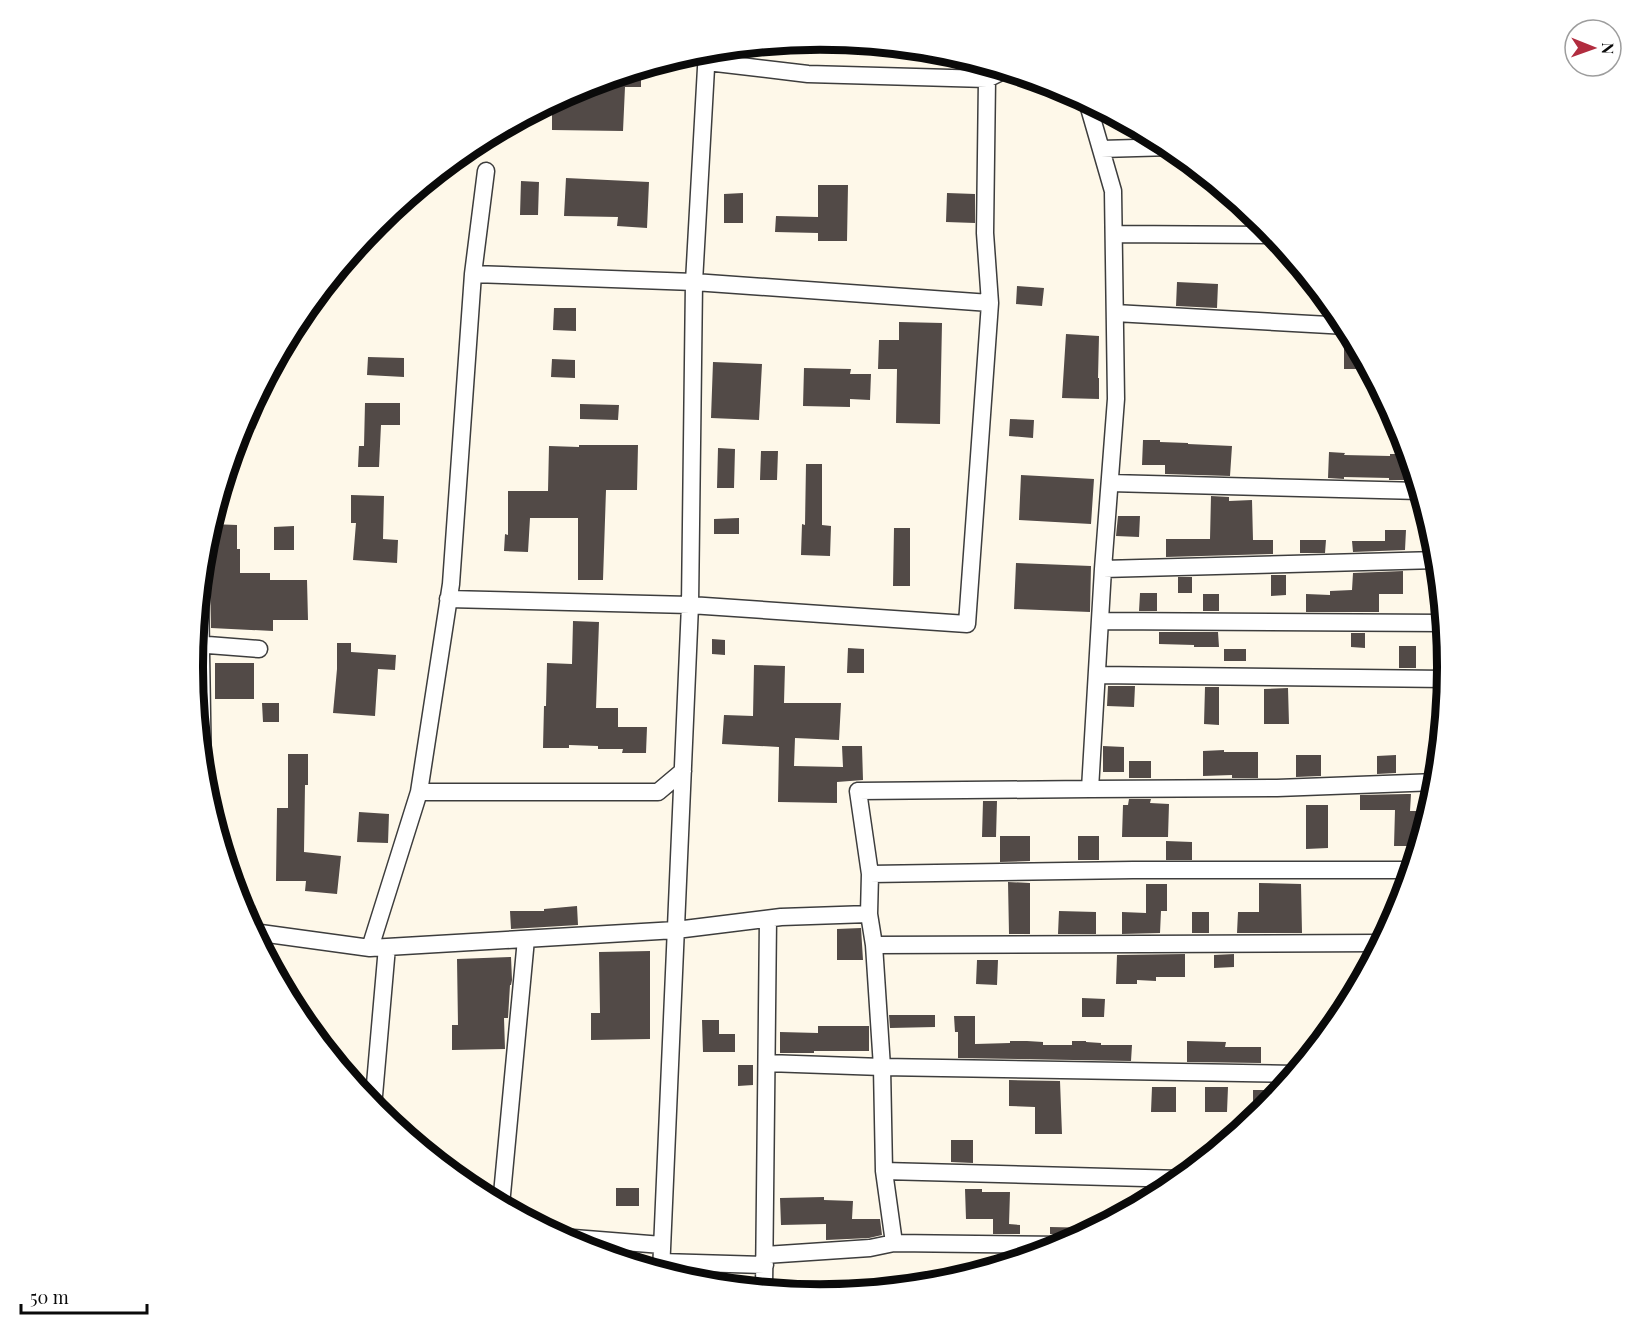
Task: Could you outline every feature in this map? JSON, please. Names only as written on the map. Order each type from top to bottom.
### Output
[{"type":"street","points":[[719,58],[808,74],[987,79],[995,75]]},
{"type":"street","points":[[661,1259],[690,604],[694,282],[707,60]]},
{"type":"street","points":[[448,599],[690,604],[967,624],[990,303],[985,234],[987,79]]},
{"type":"street","points":[[1090,111],[1113,191],[1116,399],[1090,789]]},
{"type":"street","points":[[1101,149],[1154,148]]},
{"type":"street","points":[[374,1093],[379,948],[419,792],[451,584],[473,274],[486,171]]},
{"type":"street","points":[[1114,234],[1262,235]]},
{"type":"street","points":[[473,274],[694,282],[990,303]]},
{"type":"street","points":[[1115,313],[1335,325]]},
{"type":"street","points":[[1110,483],[1412,491]]},
{"type":"street","points":[[1103,569],[1428,560]]},
{"type":"street","points":[[1100,621],[1437,623]]},
{"type":"street","points":[[204,644],[260,649]]},
{"type":"street","points":[[1097,675],[1438,679]]},
{"type":"street","points":[[419,792],[658,792],[683,771]]},
{"type":"street","points":[[894,1243],[884,1171],[882,1067],[874,945],[869,914],[870,874],[858,791],[1277,788],[1427,782]]},
{"type":"street","points":[[870,874],[1133,870],[1403,870]]},
{"type":"street","points":[[264,933],[379,948],[676,930],[768,919],[869,914]]},
{"type":"street","points":[[764,1281],[768,919]]},
{"type":"street","points":[[502,1196],[526,939]]},
{"type":"street","points":[[874,945],[1372,943]]},
{"type":"street","points":[[767,1063],[1285,1074]]},
{"type":"street","points":[[884,1171],[1166,1179]]},
{"type":"street","points":[[613,1248],[661,1259],[765,1260],[870,1248],[894,1243],[1038,1245]]},
{"type":"building","points":[[641,77],[641,87],[625,87],[623,131],[552,130],[552,111],[622,82]]},
{"type":"building","points":[[566,178],[649,182],[647,228],[617,226],[618,217],[564,216]]},
{"type":"building","points":[[521,181],[539,182],[538,215],[520,215]]},
{"type":"building","points":[[818,185],[848,185],[847,241],[818,241],[818,233],[775,232],[776,216],[818,217]]},
{"type":"building","points":[[743,193],[743,223],[724,223],[724,194]]},
{"type":"building","points":[[947,193],[975,194],[975,223],[946,222]]},
{"type":"building","points":[[1177,282],[1218,284],[1217,308],[1176,306]]},
{"type":"building","points":[[1017,286],[1044,288],[1042,306],[1016,304]]},
{"type":"building","points":[[554,308],[576,308],[576,331],[553,330]]},
{"type":"building","points":[[899,322],[942,323],[940,424],[896,423],[897,369],[878,369],[879,340],[899,340]]},
{"type":"building","points":[[1066,334],[1099,336],[1099,399],[1062,398]]},
{"type":"building","points":[[1344,340],[1361,369],[1344,369]]},
{"type":"building","points":[[368,357],[404,358],[404,377],[367,375]]},
{"type":"building","points":[[552,359],[575,360],[575,378],[551,377]]},
{"type":"building","points":[[713,362],[762,364],[759,420],[711,418]]},
{"type":"building","points":[[804,368],[851,369],[850,374],[871,374],[870,400],[850,399],[850,407],[803,406]]},
{"type":"building","points":[[365,403],[400,403],[400,425],[381,425],[379,467],[358,467],[359,446],[364,446]]},
{"type":"building","points":[[580,404],[619,405],[618,420],[580,419]]},
{"type":"building","points":[[1010,419],[1034,420],[1033,438],[1009,436]]},
{"type":"building","points":[[1143,440],[1232,446],[1230,476],[1165,474],[1165,465],[1142,465]]},
{"type":"building","points":[[579,445],[638,445],[637,490],[606,490],[603,580],[578,580],[578,518],[530,518],[528,552],[504,551],[505,534],[508,535],[508,491],[548,491],[549,446],[579,447]]},
{"type":"building","points":[[718,448],[735,449],[734,488],[717,488]]},
{"type":"building","points":[[761,451],[778,451],[777,480],[760,480]]},
{"type":"building","points":[[1329,452],[1345,453],[1344,455],[1390,456],[1390,454],[1399,454],[1408,480],[1389,480],[1389,478],[1328,478]]},
{"type":"building","points":[[806,464],[822,464],[822,525],[831,526],[830,556],[801,555],[802,524],[805,525]]},
{"type":"building","points":[[1021,475],[1094,479],[1091,524],[1019,520]]},
{"type":"building","points":[[351,495],[384,496],[383,539],[398,540],[397,563],[353,560],[356,523],[351,523]]},
{"type":"building","points":[[1211,496],[1229,497],[1229,501],[1252,500],[1253,540],[1273,540],[1273,554],[1166,557],[1166,539],[1210,539]]},
{"type":"building","points":[[1118,516],[1140,516],[1139,537],[1116,536]]},
{"type":"building","points":[[739,518],[739,534],[714,534],[714,519]]},
{"type":"building","points":[[220,524],[237,525],[240,573],[270,573],[270,580],[307,580],[308,620],[273,620],[273,631],[211,628],[210,576]]},
{"type":"building","points":[[294,526],[294,550],[274,550],[274,527]]},
{"type":"building","points":[[894,528],[910,528],[910,586],[893,586]]},
{"type":"building","points":[[1385,530],[1406,530],[1405,550],[1353,552],[1352,541],[1385,541]]},
{"type":"building","points":[[1300,540],[1326,540],[1325,553],[1300,553]]},
{"type":"building","points":[[1016,563],[1091,566],[1090,612],[1014,609]]},
{"type":"building","points":[[1403,571],[1403,594],[1379,594],[1379,612],[1306,612],[1306,594],[1330,595],[1330,591],[1352,590],[1353,573]]},
{"type":"building","points":[[1271,575],[1286,575],[1286,595],[1271,596]]},
{"type":"building","points":[[1178,577],[1192,577],[1192,593],[1178,593]]},
{"type":"building","points":[[1140,593],[1157,593],[1157,611],[1139,611]]},
{"type":"building","points":[[1203,594],[1219,594],[1219,611],[1203,611]]},
{"type":"building","points":[[573,621],[599,622],[596,708],[618,708],[618,727],[647,727],[646,753],[622,753],[623,749],[598,749],[598,746],[569,745],[569,748],[543,748],[547,663],[572,664]]},
{"type":"building","points":[[1159,632],[1218,632],[1219,647],[1159,644]]},
{"type":"building","points":[[1351,633],[1365,633],[1365,648],[1351,647]]},
{"type":"building","points":[[712,639],[725,640],[725,655],[712,654]]},
{"type":"building","points":[[337,643],[351,643],[351,652],[396,655],[395,670],[378,669],[375,716],[333,713]]},
{"type":"building","points":[[1399,646],[1416,646],[1416,668],[1399,668]]},
{"type":"building","points":[[848,648],[864,649],[864,673],[847,673]]},
{"type":"building","points":[[1224,649],[1246,649],[1246,661],[1224,661]]},
{"type":"building","points":[[215,663],[254,663],[254,699],[215,699]]},
{"type":"building","points":[[754,665],[785,666],[784,703],[841,703],[839,740],[795,738],[794,766],[843,767],[842,746],[862,746],[863,780],[837,782],[837,803],[778,802],[779,747],[722,744],[724,715],[753,716]]},
{"type":"building","points":[[1108,686],[1135,686],[1134,707],[1107,706]]},
{"type":"building","points":[[1205,687],[1219,687],[1219,725],[1204,724]]},
{"type":"building","points":[[1288,688],[1289,724],[1264,724],[1264,689]]},
{"type":"building","points":[[262,703],[279,703],[279,722],[263,722]]},
{"type":"building","points":[[1103,746],[1124,747],[1124,772],[1103,772]]},
{"type":"building","points":[[1224,750],[1224,752],[1258,752],[1258,778],[1232,778],[1232,775],[1203,776],[1203,751]]},
{"type":"building","points":[[288,754],[308,754],[304,852],[341,856],[337,894],[305,891],[306,881],[276,881],[277,808],[288,808]]},
{"type":"building","points":[[1296,755],[1321,755],[1321,776],[1296,777]]},
{"type":"building","points":[[1396,755],[1396,773],[1377,774],[1377,756]]},
{"type":"building","points":[[1129,761],[1151,761],[1151,778],[1129,778]]},
{"type":"building","points":[[1411,794],[1410,811],[1418,811],[1418,824],[1411,846],[1394,846],[1395,810],[1360,810],[1360,795]]},
{"type":"building","points":[[1129,799],[1151,799],[1150,803],[1169,804],[1168,837],[1122,837],[1123,805],[1128,805]]},
{"type":"building","points":[[983,801],[997,801],[996,837],[982,837]]},
{"type":"building","points":[[1306,805],[1328,805],[1328,848],[1306,849]]},
{"type":"building","points":[[359,812],[389,814],[388,843],[357,842]]},
{"type":"building","points":[[1000,836],[1030,836],[1030,861],[1000,862]]},
{"type":"building","points":[[1078,836],[1099,836],[1099,860],[1078,860]]},
{"type":"building","points":[[1166,841],[1192,842],[1192,860],[1166,860]]},
{"type":"building","points":[[1008,882],[1030,883],[1030,934],[1009,934]]},
{"type":"building","points":[[1259,883],[1301,884],[1302,933],[1237,933],[1238,912],[1259,912]]},
{"type":"building","points":[[1146,884],[1167,884],[1167,911],[1161,911],[1160,933],[1122,934],[1122,912],[1146,913]]},
{"type":"building","points":[[577,906],[578,925],[511,929],[510,911],[544,911],[544,909]]},
{"type":"building","points":[[1059,911],[1096,912],[1096,934],[1058,934]]},
{"type":"building","points":[[1192,912],[1209,912],[1209,933],[1192,933]]},
{"type":"building","points":[[861,928],[863,960],[837,960],[837,929]]},
{"type":"building","points":[[650,951],[650,1039],[591,1040],[591,1013],[600,1013],[599,952]]},
{"type":"building","points":[[1185,954],[1185,977],[1156,977],[1156,981],[1137,980],[1137,984],[1116,984],[1117,955]]},
{"type":"building","points":[[1234,954],[1234,967],[1214,968],[1214,955]]},
{"type":"building","points":[[511,957],[512,980],[508,1018],[504,1018],[505,1049],[452,1050],[452,1025],[458,1025],[457,959]]},
{"type":"building","points":[[977,960],[998,960],[997,985],[976,984]]},
{"type":"building","points":[[1082,998],[1105,999],[1104,1017],[1082,1017]]},
{"type":"building","points":[[889,1015],[935,1015],[935,1027],[890,1028]]},
{"type":"building","points":[[954,1016],[975,1016],[975,1044],[1027,1041],[1043,1042],[1043,1045],[1072,1045],[1072,1041],[1086,1041],[1101,1043],[1101,1045],[1132,1045],[1131,1061],[958,1058],[958,1032],[955,1032]]},
{"type":"building","points":[[702,1020],[719,1020],[719,1034],[735,1034],[735,1052],[703,1052]]},
{"type":"building","points":[[818,1026],[869,1026],[869,1051],[780,1053],[780,1032],[818,1033]]},
{"type":"building","points":[[1187,1041],[1226,1042],[1225,1047],[1261,1047],[1261,1063],[1187,1062]]},
{"type":"building","points":[[738,1065],[753,1065],[753,1085],[738,1086]]},
{"type":"building","points":[[1009,1080],[1060,1081],[1062,1134],[1035,1134],[1035,1107],[1009,1106]]},
{"type":"building","points":[[1152,1087],[1176,1087],[1176,1112],[1151,1112]]},
{"type":"building","points":[[1205,1087],[1228,1087],[1227,1112],[1205,1112]]},
{"type":"building","points":[[1253,1090],[1270,1090],[1257,1104],[1253,1108]]},
{"type":"building","points":[[951,1140],[973,1140],[973,1163],[951,1162]]},
{"type":"building","points":[[616,1188],[639,1188],[639,1206],[616,1206]]},
{"type":"building","points":[[965,1189],[982,1189],[982,1192],[1010,1192],[1009,1224],[1020,1225],[1020,1234],[993,1234],[993,1219],[966,1219]]},
{"type":"building","points":[[824,1197],[824,1200],[853,1201],[852,1219],[880,1219],[882,1235],[869,1238],[826,1240],[826,1224],[781,1225],[780,1198]]},
{"type":"building","points":[[1050,1227],[1079,1228],[1062,1235],[1050,1234]]}]
